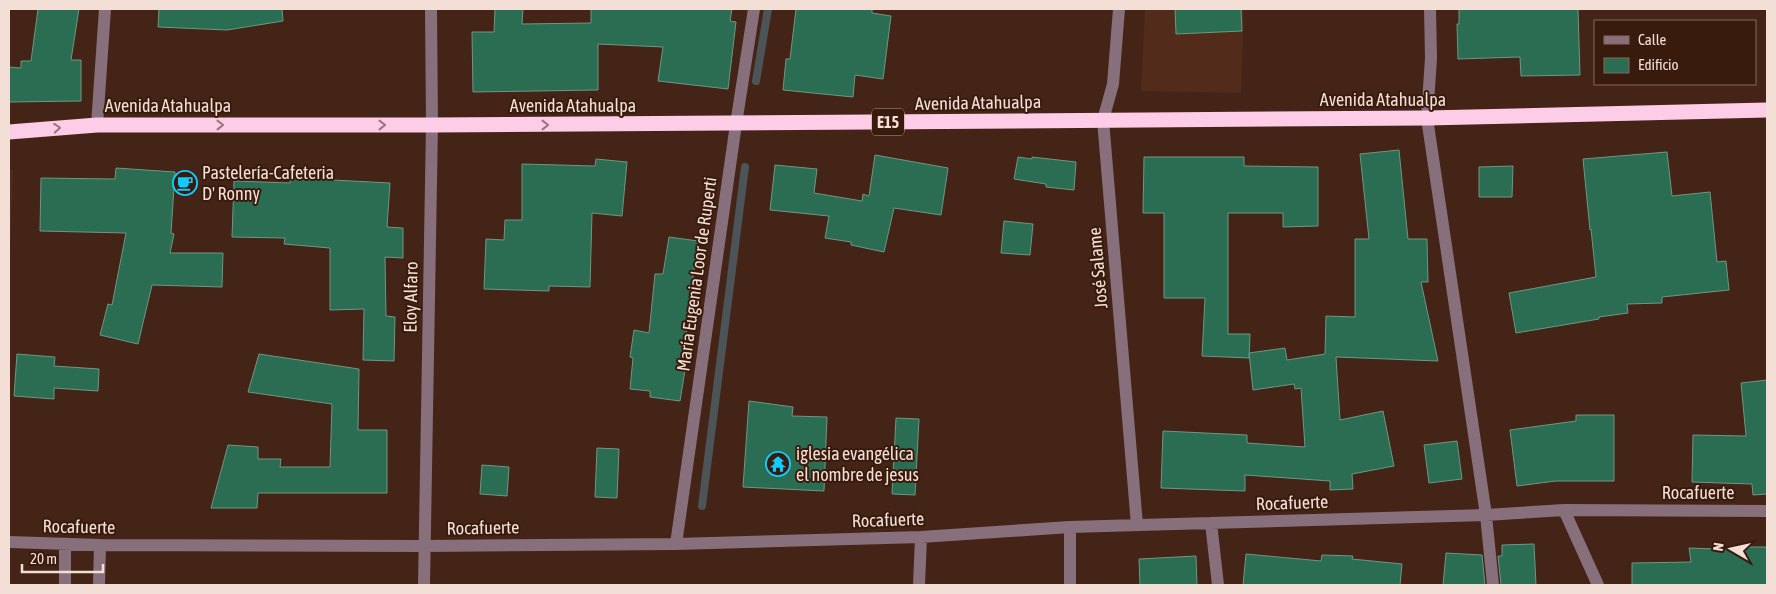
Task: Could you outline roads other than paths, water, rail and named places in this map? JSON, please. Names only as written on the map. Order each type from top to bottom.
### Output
[{"type":"highway","name":"Avenida Atahualpa","points":[[9,132],[98,125],[736,124],[1427,118],[1767,110]]},
{"type":"street","points":[[98,125],[105,9]]},
{"type":"street","name":"Eloy Alfaro","points":[[424,585],[423,546],[432,125],[431,9]]},
{"type":"street","name":"María Eugenia Loor de Ruperti","points":[[676,544],[754,9]]},
{"type":"street","name":"José Salame","points":[[1119,9],[1113,84],[1103,120],[1137,525]]},
{"type":"street","points":[[1430,9],[1431,58],[1427,118],[1486,515],[1493,585]]},
{"type":"street","points":[[1564,510],[1598,585]]},
{"type":"street","name":"Rocafuerte","points":[[9,542],[100,545],[423,546],[676,544],[921,537],[1137,525],[1486,515],[1564,510],[1767,511]]},
{"type":"street","points":[[1211,523],[1218,585]]},
{"type":"street","points":[[1070,528],[1070,585]]},
{"type":"street","points":[[919,585],[921,537]]},
{"type":"street","points":[[65,544],[65,585]]},
{"type":"street","points":[[99,585],[100,545]]},
{"type":"waterway","points":[[756,81],[768,9]]},
{"type":"waterway","points":[[702,506],[745,167]]},
{"type":"place","name":"Pastelería-Cafeteria D' Ronny","points":[[185,183]]},
{"type":"place","name":"iglesia evangélica el nombre de jesus","points":[[778,464]]}]
